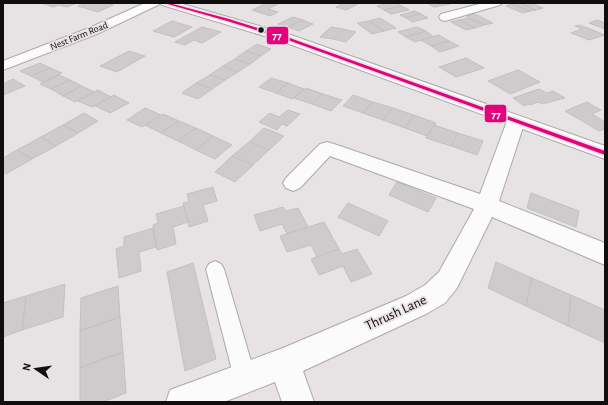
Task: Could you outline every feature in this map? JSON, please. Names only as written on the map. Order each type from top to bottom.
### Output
[{"type":"street","name":"Nest Farm Road","points":[[3,66],[93,31],[154,3]]},
{"type":"street","points":[[171,3],[286,38],[605,153]]},
{"type":"street","points":[[459,3],[472,9]]},
{"type":"street","points":[[445,16],[496,3]]},
{"type":"street","name":"Thrush Lane","points":[[182,402],[285,363],[416,305],[435,294],[448,280],[487,205],[516,121]]},
{"type":"street","points":[[293,183],[327,148],[487,205],[605,254]]},
{"type":"street","points":[[285,363],[298,402]]},
{"type":"lane","points":[[215,269],[245,378]]},
{"type":"building","points":[[41,3],[77,3],[67,7],[59,5],[53,7]]},
{"type":"building","points":[[86,3],[105,3],[113,5],[98,12],[78,6]]},
{"type":"building","points":[[267,3],[278,4],[268,9],[278,12],[270,16],[252,10]]},
{"type":"building","points":[[344,3],[358,4],[346,10],[336,7]]},
{"type":"building","points":[[396,3],[402,6],[384,10],[377,6]]},
{"type":"building","points":[[427,3],[449,3],[450,4],[434,7]]},
{"type":"building","points":[[520,3],[536,10],[530,11],[512,4]]},
{"type":"building","points":[[520,3],[530,3],[543,8],[536,10]]},
{"type":"building","points":[[512,4],[530,11],[523,13],[506,6]]},
{"type":"building","points":[[402,6],[409,10],[391,14],[384,10]]},
{"type":"building","points":[[415,11],[421,14],[406,18],[400,15]]},
{"type":"building","points":[[421,14],[428,18],[412,22],[406,18]]},
{"type":"building","points":[[475,14],[493,23],[484,25],[466,16]]},
{"type":"building","points":[[293,17],[303,20],[288,27],[278,24]]},
{"type":"building","points":[[380,18],[396,28],[384,31],[369,21]]},
{"type":"building","points":[[468,18],[484,25],[475,28],[459,20]]},
{"type":"building","points":[[303,20],[313,24],[299,31],[288,27]]},
{"type":"building","points":[[459,20],[475,28],[466,30],[451,22]]},
{"type":"building","points":[[597,20],[605,23],[605,29],[589,23]]},
{"type":"building","points":[[172,21],[192,27],[174,37],[153,31]]},
{"type":"building","points":[[369,21],[384,31],[372,34],[357,23]]},
{"type":"building","points":[[580,25],[605,35],[589,40],[571,33],[582,29],[575,26]]},
{"type":"building","points":[[202,27],[221,32],[202,43],[194,40],[185,45],[175,42]]},
{"type":"building","points":[[331,27],[343,29],[333,39],[320,37]]},
{"type":"building","points":[[417,27],[426,31],[406,37],[398,32]]},
{"type":"building","points":[[343,29],[356,32],[346,42],[333,39]]},
{"type":"building","points":[[426,31],[434,37],[415,42],[406,37]]},
{"type":"building","points":[[439,35],[449,41],[431,46],[421,40]]},
{"type":"building","points":[[449,41],[459,46],[440,52],[431,46]]},
{"type":"building","points":[[257,44],[271,49],[261,56],[246,51]]},
{"type":"building","points":[[129,51],[145,56],[117,72],[100,66]]},
{"type":"building","points":[[246,51],[261,56],[250,64],[235,59]]},
{"type":"building","points":[[466,58],[484,68],[456,77],[439,67]]},
{"type":"building","points":[[235,59],[250,64],[238,72],[223,66]]},
{"type":"building","points":[[40,63],[50,68],[31,76],[20,71]]},
{"type":"building","points":[[223,66],[238,72],[225,80],[210,75]]},
{"type":"building","points":[[50,68],[62,73],[43,82],[31,76]]},
{"type":"building","points":[[518,70],[540,82],[510,94],[488,81]]},
{"type":"building","points":[[59,75],[70,80],[51,89],[40,84]]},
{"type":"building","points":[[210,75],[225,80],[212,89],[196,83]]},
{"type":"building","points":[[271,78],[288,83],[276,93],[259,87]]},
{"type":"building","points":[[13,79],[25,86],[3,95],[3,84]]},
{"type":"building","points":[[70,80],[82,86],[63,96],[51,89]]},
{"type":"building","points":[[196,83],[212,89],[198,99],[182,93]]},
{"type":"building","points":[[288,83],[304,89],[292,99],[276,93]]},
{"type":"building","points":[[82,86],[94,92],[75,102],[63,96]]},
{"type":"building","points":[[306,88],[323,94],[312,104],[294,98]]},
{"type":"building","points":[[539,89],[547,93],[553,91],[565,98],[542,104],[539,102],[524,106],[513,98]]},
{"type":"building","points":[[98,90],[111,97],[92,107],[78,101]]},
{"type":"building","points":[[323,94],[342,100],[331,111],[312,104]]},
{"type":"building","points":[[114,95],[129,103],[110,113],[95,106]]},
{"type":"building","points":[[353,95],[373,102],[363,113],[343,106]]},
{"type":"building","points":[[373,102],[393,108],[383,120],[363,113]]},
{"type":"building","points":[[587,102],[601,110],[592,114],[605,122],[605,129],[599,131],[565,111]]},
{"type":"building","points":[[145,108],[161,115],[142,127],[127,120]]},
{"type":"building","points":[[393,108],[414,115],[405,128],[383,120]]},
{"type":"building","points":[[288,110],[300,114],[287,126],[282,124],[277,130],[259,122],[270,113],[279,117]]},
{"type":"building","points":[[84,113],[98,121],[78,133],[63,125]]},
{"type":"building","points":[[163,114],[179,121],[161,133],[145,125]]},
{"type":"building","points":[[414,115],[436,123],[427,136],[405,128]]},
{"type":"building","points":[[179,121],[196,128],[178,141],[161,133]]},
{"type":"building","points":[[63,125],[78,133],[56,146],[41,137]]},
{"type":"building","points":[[434,125],[458,133],[451,146],[426,138]]},
{"type":"building","points":[[196,128],[213,136],[196,150],[178,141]]},
{"type":"building","points":[[264,128],[284,136],[269,150],[249,142]]},
{"type":"building","points":[[458,133],[483,141],[477,155],[451,146]]},
{"type":"building","points":[[213,136],[232,145],[215,159],[196,150]]},
{"type":"building","points":[[41,137],[56,146],[32,159],[17,150]]},
{"type":"building","points":[[249,142],[269,150],[253,165],[232,156]]},
{"type":"building","points":[[17,150],[32,159],[6,174],[3,172],[3,158]]},
{"type":"building","points":[[232,156],[253,165],[235,182],[215,172]]},
{"type":"building","points":[[397,182],[436,198],[428,212],[389,195]]},
{"type":"building","points":[[213,187],[217,201],[203,205],[208,221],[189,227],[183,203],[189,202],[187,194]]},
{"type":"building","points":[[531,193],[579,211],[576,227],[527,208]]},
{"type":"building","points":[[348,203],[388,221],[379,236],[338,217]]},
{"type":"building","points":[[184,206],[188,222],[173,227],[176,244],[157,250],[153,225],[158,223],[156,214]]},
{"type":"building","points":[[283,207],[286,211],[298,208],[308,227],[287,234],[282,224],[260,231],[254,215]]},
{"type":"building","points":[[324,222],[339,249],[317,257],[311,245],[287,252],[280,236]]},
{"type":"building","points":[[153,228],[156,247],[139,252],[141,271],[119,278],[116,249],[124,246],[124,237]]},
{"type":"building","points":[[339,249],[342,254],[357,249],[372,274],[351,282],[343,266],[319,275],[311,259]]},
{"type":"building","points":[[496,262],[532,278],[526,306],[488,288]]},
{"type":"building","points":[[193,263],[216,359],[185,371],[167,272]]},
{"type":"building","points":[[532,278],[571,295],[568,326],[526,306]]},
{"type":"building","points":[[65,284],[63,317],[22,330],[26,296]]},
{"type":"building","points":[[118,286],[120,317],[80,331],[81,298]]},
{"type":"building","points":[[571,295],[605,310],[605,343],[568,326]]},
{"type":"building","points":[[26,296],[22,330],[3,337],[3,303]]},
{"type":"building","points":[[120,317],[123,352],[80,368],[80,331]]},
{"type":"building","points":[[123,352],[126,393],[103,402],[80,402],[80,368]]},
{"type":"transit line","name":"77","points":[[166,3],[286,38],[605,153]]}]
